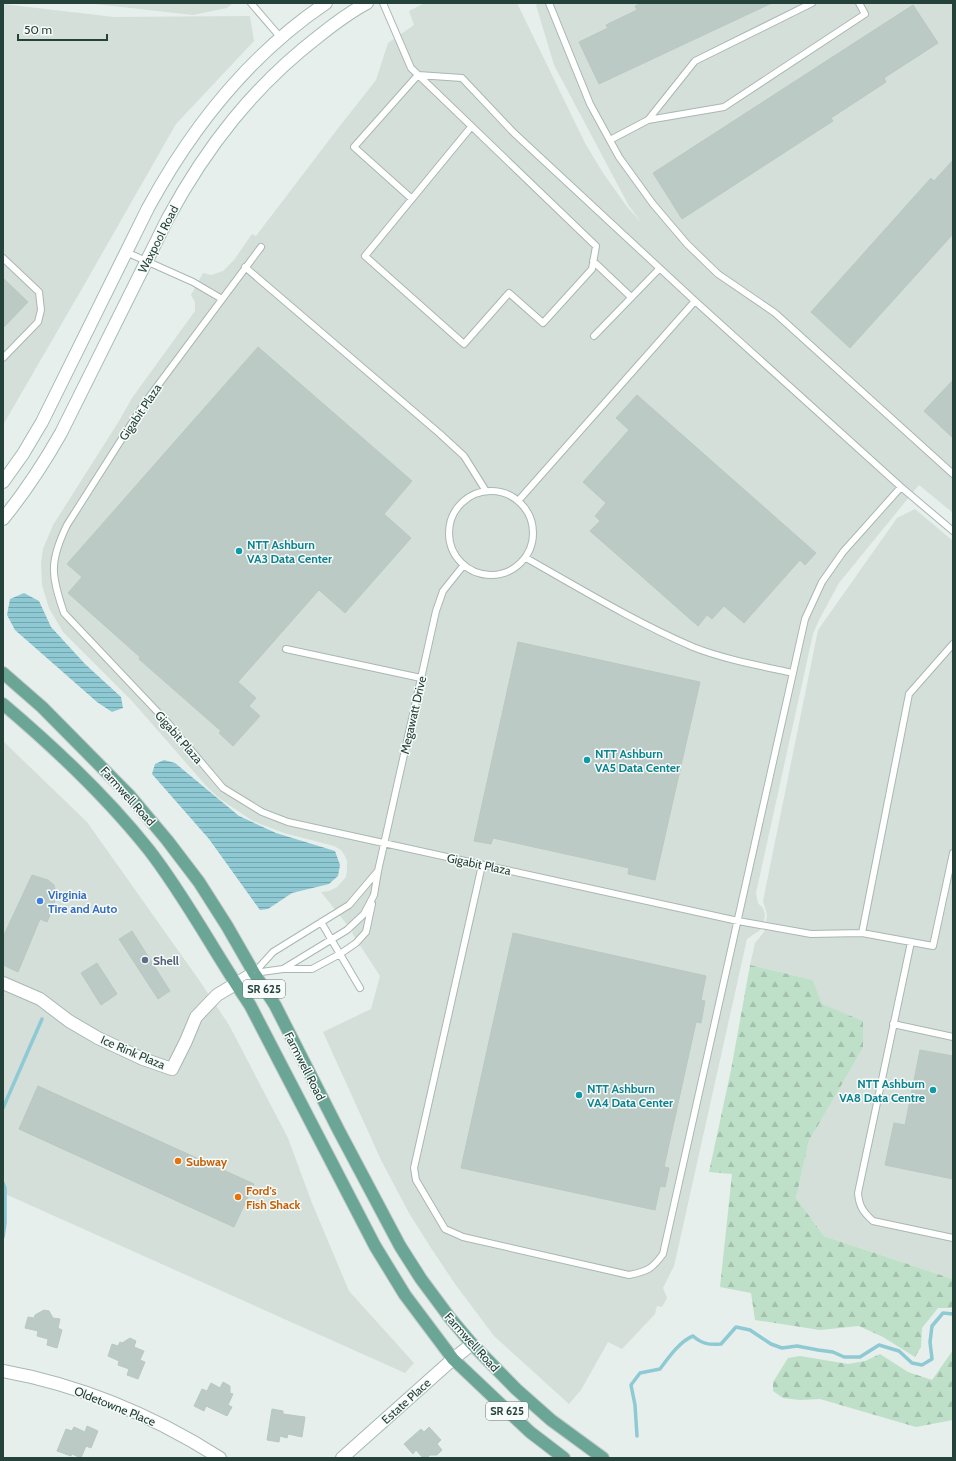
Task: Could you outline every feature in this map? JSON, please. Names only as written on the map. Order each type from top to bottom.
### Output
[{"type":"main road","name":"Waxpool Road","points":[[3,482],[23,454],[42,422],[126,252],[165,177],[186,144],[208,114],[259,57],[326,3]]},
{"type":"main road","name":"Waxpool Road","points":[[3,519],[42,466],[62,432],[185,188],[204,157],[230,122],[275,73],[302,49],[331,27],[367,3]]},
{"type":"main road","name":"Farmwell Road","points":[[3,673],[42,707],[130,796],[167,840],[198,882],[227,926],[254,973],[275,1005],[339,1131],[400,1246],[421,1279],[450,1318],[472,1344],[516,1389],[551,1420],[603,1458]]},
{"type":"main road","name":"Farmwell Road","points":[[3,704],[37,733],[117,813],[149,850],[180,894],[250,1005],[375,1246],[405,1295],[453,1359],[530,1432],[564,1458]]},
{"type":"main road","name":"Ice Rink Plaza","points":[[3,983],[40,999],[69,1022],[98,1038],[143,1059],[172,1069],[196,1017],[217,996],[254,973]]},
{"type":"main road","name":"Estate Place","points":[[342,1458],[453,1359],[472,1344]]},
{"type":"main road","name":"Oldetowne Place","points":[[3,1371],[23,1374],[112,1402],[159,1423],[220,1458]]},
{"type":"lane","points":[[251,3],[281,38]]},
{"type":"lane","points":[[383,3],[411,68],[596,246],[592,269],[543,323],[509,293],[464,344],[365,256],[472,127]]},
{"type":"lane","points":[[549,3],[590,104],[619,157],[653,204],[687,244],[715,271],[775,313],[953,474]]},
{"type":"lane","points":[[648,120],[695,61],[812,3]]},
{"type":"lane","points":[[610,140],[648,120],[724,107],[865,14],[859,3]]},
{"type":"lane","points":[[412,199],[354,147],[418,75]]},
{"type":"lane","points":[[418,75],[462,78],[514,134],[659,269],[901,487],[953,531]]},
{"type":"lane","name":"Gigabit Plaza","points":[[260,247],[144,404],[67,525],[58,545],[53,566],[56,590],[64,613],[77,629],[127,678],[168,723],[223,788],[262,812],[288,822],[384,844],[738,921],[811,934],[862,934],[933,946],[953,853]]},
{"type":"lane","points":[[126,252],[193,282],[222,299]]},
{"type":"lane","points":[[3,258],[38,292],[41,310],[38,322],[3,358]]},
{"type":"lane","points":[[593,261],[631,297]]},
{"type":"lane","points":[[245,267],[459,451],[464,456],[486,491]]},
{"type":"lane","points":[[594,336],[659,269]]},
{"type":"lane","points":[[518,502],[695,301]]},
{"type":"lane","points":[[482,865],[414,1168],[416,1180],[445,1229],[463,1237],[629,1275],[644,1272],[655,1266],[663,1254],[805,619],[822,582],[843,552],[901,487]]},
{"type":"lane","points":[[486,491],[500,492],[513,497],[518,502],[524,506],[531,518],[534,532],[532,546],[526,558],[516,568],[503,574],[489,576],[475,573],[463,566],[454,555],[449,542],[448,528],[453,515],[461,503],[472,495],[486,491]]},
{"type":"lane","points":[[526,558],[616,609],[694,647],[740,661],[793,673]]},
{"type":"lane","name":"Megawatt Drive","points":[[374,894],[436,611],[443,592],[463,566]]},
{"type":"lane","points":[[862,934],[909,694],[953,644]]},
{"type":"lane","points":[[286,650],[421,678]]},
{"type":"lane","points":[[254,973],[273,952],[350,905],[378,871]]},
{"type":"lane","points":[[254,973],[282,969],[312,969],[340,954],[356,943],[366,932],[374,894]]},
{"type":"lane","points":[[282,969],[346,930],[364,914],[374,894]]},
{"type":"lane","points":[[321,922],[360,988]]},
{"type":"lane","points":[[911,942],[858,1193],[859,1204],[864,1213],[873,1221],[953,1238]]},
{"type":"lane","points":[[893,1024],[953,1037]]},
{"type":"shaded area","points":[[86,3],[233,3],[227,8],[193,15]]},
{"type":"shaded area","points":[[425,3],[517,3],[585,143],[603,173],[628,208],[641,222],[629,206],[554,65],[536,5],[540,3],[953,3],[953,513],[919,485],[839,583],[819,620],[813,634],[756,893],[758,903],[763,908],[765,914],[764,924],[760,930],[747,939],[674,1266],[663,1288],[667,1298],[662,1307],[657,1306],[655,1314],[622,1349],[608,1342],[581,1390],[569,1404],[494,1336],[455,1284],[431,1248],[409,1213],[381,1160],[323,1032],[371,1009],[380,976],[352,933],[353,932],[321,892],[329,891],[337,887],[346,877],[347,861],[345,856],[341,850],[334,846],[284,833],[253,821],[220,799],[208,788],[132,701],[63,632],[49,608],[42,585],[41,563],[43,549],[53,525],[132,398],[195,311],[195,302],[191,295],[203,273],[211,275],[223,271],[234,260],[252,234],[256,236],[376,80],[388,43],[414,25],[409,11]]},
{"type":"shaded area","points":[[3,4],[114,17],[250,16],[254,41],[176,124],[3,425]]},
{"type":"shaded area","points":[[915,509],[953,541],[953,1279],[824,1236],[796,1198],[809,1141],[863,1048],[822,1004],[813,980],[750,965],[755,943],[764,932],[767,915],[763,901],[818,630],[897,518]]},
{"type":"shaded area","points":[[3,741],[87,822],[199,980],[229,1025],[288,1138],[312,1203],[349,1291],[414,1363],[405,1373],[3,1193]]},
{"type":"green space","points":[[750,965],[813,980],[822,1004],[863,1021],[863,1048],[809,1141],[796,1198],[824,1236],[953,1279],[953,1308],[938,1308],[922,1328],[921,1347],[915,1357],[883,1337],[859,1326],[820,1330],[755,1320],[751,1293],[720,1287],[732,1174],[709,1172],[731,1070]]},
{"type":"green space","points":[[953,1350],[953,1420],[916,1427],[820,1399],[800,1400],[783,1398],[773,1391],[773,1382],[788,1358],[800,1356],[848,1364],[865,1361],[880,1354],[908,1372],[932,1380]]},
{"type":"water","points":[[24,593],[39,601],[51,627],[85,664],[121,697],[123,708],[112,712],[97,702],[15,630],[7,615],[10,599]]},
{"type":"water","points":[[164,760],[175,763],[239,816],[276,833],[335,851],[340,865],[338,876],[329,884],[292,893],[268,909],[260,910],[209,839],[152,774],[155,764]]},
{"type":"building","points":[[642,3],[772,3],[599,84],[579,42],[608,28],[606,25],[637,10],[635,6]]},
{"type":"building","points":[[913,5],[938,43],[884,78],[886,82],[831,118],[833,121],[682,219],[653,173]]},
{"type":"building","points":[[953,160],[953,234],[850,348],[811,312],[931,178],[934,181]]},
{"type":"building","points":[[3,278],[28,302],[3,328]]},
{"type":"building","name":"NTT Ashburn VA3 Data Center","points":[[258,347],[412,481],[384,514],[411,538],[345,613],[319,590],[238,682],[256,698],[249,706],[260,716],[233,746],[219,733],[221,731],[139,659],[140,657],[68,593],[82,577],[67,564]]},
{"type":"building","points":[[953,380],[953,438],[924,411]]},
{"type":"building","points":[[637,395],[816,553],[805,565],[800,560],[744,623],[724,606],[712,619],[707,615],[698,626],[590,531],[600,521],[595,516],[606,503],[583,482],[629,430],[616,418]]},
{"type":"building","name":"NTT Ashburn VA5 Data Center","points":[[518,642],[700,682],[655,880],[628,874],[629,868],[493,838],[491,844],[474,841]]},
{"type":"building","points":[[32,875],[48,880],[54,885],[56,893],[54,906],[47,922],[40,919],[18,972],[3,965],[3,937]]},
{"type":"building","points":[[132,931],[170,991],[158,999],[119,939]]},
{"type":"building","name":"NTT Ashburn VA4 Data Center","points":[[513,933],[706,976],[701,1000],[705,1001],[701,1023],[696,1022],[664,1167],[669,1168],[665,1187],[660,1186],[655,1210],[461,1168]]},
{"type":"building","points":[[97,963],[117,994],[101,1005],[81,973]]},
{"type":"building","name":"NTT Ashburn VA8 Data Centre","points":[[920,1050],[953,1056],[953,1179],[885,1165],[894,1123],[905,1125]]},
{"type":"building","points":[[38,1086],[254,1184],[234,1227],[19,1129]]},
{"type":"building","points":[[44,1310],[49,1311],[53,1318],[60,1319],[58,1328],[62,1330],[57,1348],[47,1345],[48,1339],[37,1336],[38,1331],[25,1328],[28,1317],[34,1318],[35,1315]]},
{"type":"building","points":[[130,1338],[136,1341],[134,1347],[144,1351],[140,1360],[145,1362],[138,1379],[127,1375],[129,1369],[118,1365],[119,1361],[108,1356],[112,1344],[118,1346],[120,1342],[122,1343]]},
{"type":"building","points":[[223,1382],[230,1386],[230,1393],[233,1394],[228,1405],[232,1407],[227,1416],[206,1406],[204,1411],[194,1406],[202,1389],[207,1391],[211,1383],[220,1388]]},
{"type":"building","points":[[272,1409],[283,1411],[283,1414],[305,1417],[302,1437],[288,1434],[287,1438],[280,1436],[279,1442],[267,1440]]},
{"type":"building","points":[[87,1426],[98,1431],[91,1448],[86,1446],[81,1458],[72,1454],[71,1456],[57,1451],[66,1429],[72,1431],[74,1427],[85,1432]]},
{"type":"building","points":[[429,1427],[441,1440],[437,1444],[442,1450],[437,1455],[430,1455],[427,1458],[423,1458],[416,1450],[413,1454],[404,1444],[421,1429],[424,1432]]},
{"type":"waterway","points":[[3,1108],[42,1019]]},
{"type":"waterway","points":[[3,1183],[5,1188],[5,1223],[3,1237]]},
{"type":"waterway","points":[[637,1436],[635,1405],[631,1385],[640,1373],[660,1369],[679,1346],[688,1338],[693,1336],[699,1341],[721,1344],[736,1327],[750,1330],[771,1344],[782,1348],[797,1346],[833,1352],[844,1357],[860,1357],[879,1345],[899,1351],[912,1363],[922,1365],[932,1359],[930,1342],[932,1326],[943,1313],[953,1314]]},
{"type":"place","name":"NTT Ashburn VA3 Data Center","points":[[239,551]]},
{"type":"place","name":"NTT Ashburn VA5 Data Center","points":[[587,760]]},
{"type":"place","name":"Virginia Tire and Auto","points":[[40,901]]},
{"type":"place","name":"Shell","points":[[145,960]]},
{"type":"place","name":"NTT Ashburn VA8 Data Centre","points":[[933,1090]]},
{"type":"place","name":"NTT Ashburn VA4 Data Center","points":[[579,1095]]},
{"type":"place","name":"Subway","points":[[178,1161]]},
{"type":"place","name":"Ford's Fish Shack","points":[[238,1197]]}]
